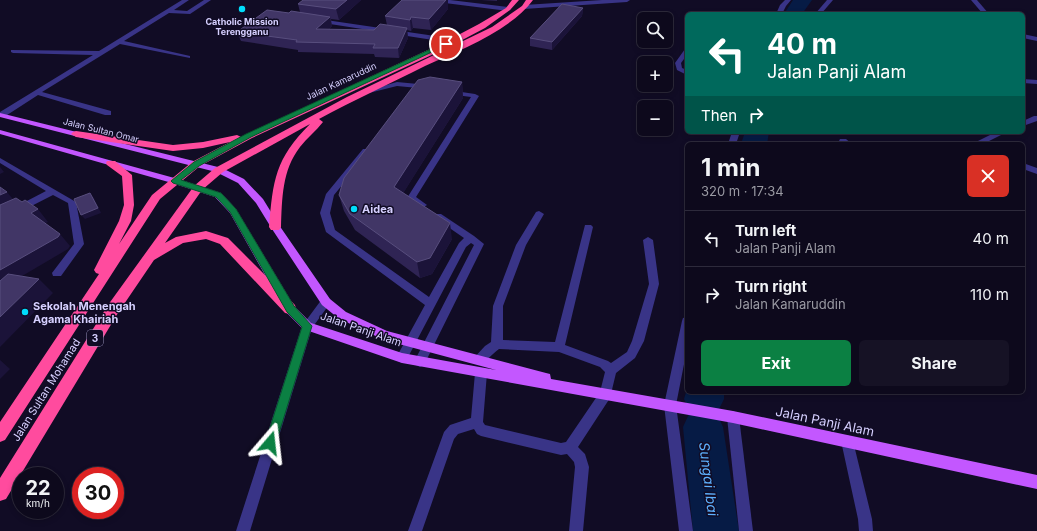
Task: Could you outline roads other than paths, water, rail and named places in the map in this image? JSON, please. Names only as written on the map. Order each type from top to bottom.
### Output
[{"type":"highway","name":"Jalan Kamaruddin","points":[[175,181],[196,164],[249,136],[482,26],[508,9],[516,0]]},
{"type":"highway","name":"Jalan Kamaruddin","points":[[219,170],[350,99],[495,29],[524,8],[530,0]]},
{"type":"highway","points":[[275,227],[277,198],[284,164],[301,137],[317,122],[350,99]]},
{"type":"highway","points":[[76,134],[173,148],[203,145],[249,136]]},
{"type":"highway","points":[[68,332],[125,222],[129,205],[127,175],[111,163]]},
{"type":"highway","name":"Jalan Sultan Mohamad","points":[[0,493],[113,309],[198,188],[219,170]]},
{"type":"highway","name":"Jalan Sultan Mohamad","points":[[0,435],[156,197],[175,181]]},
{"type":"highway","points":[[149,257],[180,240],[206,235],[224,241],[290,309]]},
{"type":"main road","name":"Jalan Sultan Omar","points":[[0,115],[196,164]]},
{"type":"main road","points":[[0,132],[175,181]]},
{"type":"main road","name":"Jalan Panji Alam","points":[[196,164],[219,170],[241,181],[260,201],[275,227],[326,302],[342,315],[384,335],[606,394]]},
{"type":"main road","name":"Jalan Panji Alam","points":[[175,181],[218,195],[233,211],[290,309],[307,326],[402,358],[420,362],[733,417],[1037,482]]},
{"type":"street","points":[[0,115],[186,0]]},
{"type":"street","points":[[169,11],[188,13],[208,0]]},
{"type":"street","points":[[438,0],[508,9]]},
{"type":"street","points":[[524,8],[627,0]]},
{"type":"street","points":[[779,12],[788,0]]},
{"type":"street","points":[[820,12],[830,0]]},
{"type":"street","points":[[974,0],[984,12]]},
{"type":"street","points":[[314,21],[435,38],[446,44]]},
{"type":"street","points":[[1025,36],[1037,39]]},
{"type":"street","points":[[120,42],[188,56]]},
{"type":"street","points":[[13,51],[102,53]]},
{"type":"street","points":[[685,53],[678,63],[679,69],[685,72]]},
{"type":"street","points":[[1025,81],[1037,82]]},
{"type":"street","points":[[369,90],[397,84],[419,89]]},
{"type":"street","points":[[420,362],[479,244],[411,198],[475,96],[439,90]]},
{"type":"street","points":[[37,92],[108,113]]},
{"type":"street","points":[[0,104],[13,107]]},
{"type":"street","points":[[1025,123],[1037,118]]},
{"type":"street","points":[[981,142],[999,134]]},
{"type":"street","points":[[369,146],[330,194],[325,213],[331,232],[431,304]]},
{"type":"street","points":[[0,160],[72,202],[79,244],[57,273]]},
{"type":"street","points":[[1025,167],[1037,171]]},
{"type":"street","points":[[0,218],[53,191]]},
{"type":"street","points":[[497,344],[498,306],[522,245],[539,214]]},
{"type":"street","points":[[559,347],[588,227]]},
{"type":"street","points":[[402,358],[462,245],[471,238]]},
{"type":"street","points":[[482,373],[477,422],[481,430],[561,449],[570,448],[606,394],[611,370],[631,355],[638,341],[654,284],[648,240]]},
{"type":"street","points":[[243,531],[307,326],[326,302]]},
{"type":"street","points":[[685,331],[670,405],[686,531]]},
{"type":"street","points":[[478,360],[489,349],[497,344],[559,347],[604,364],[611,370]]},
{"type":"street","points":[[733,417],[746,531]]},
{"type":"street","points":[[415,531],[449,436],[454,430],[477,422]]},
{"type":"street","points":[[847,441],[865,519],[866,531]]},
{"type":"street","points":[[570,448],[580,459],[582,467],[576,531]]},
{"type":"waterway","name":"Sungai Ibai","points":[[794,12],[803,0]]},
{"type":"waterway","name":"Sungai Ibai","points":[[754,142],[756,134]]},
{"type":"waterway","name":"Sungai Ibai","points":[[704,399],[705,394]]},
{"type":"waterway","name":"Sungai Ibai","points":[[703,427],[716,531]]},
{"type":"place","name":"Catholic Mission Terengganu","points":[[242,9]]},
{"type":"place","name":"Aidea","points":[[354,209]]},
{"type":"place","name":"Sekolah Menengah Agama Khairiah","points":[[25,312]]}]
